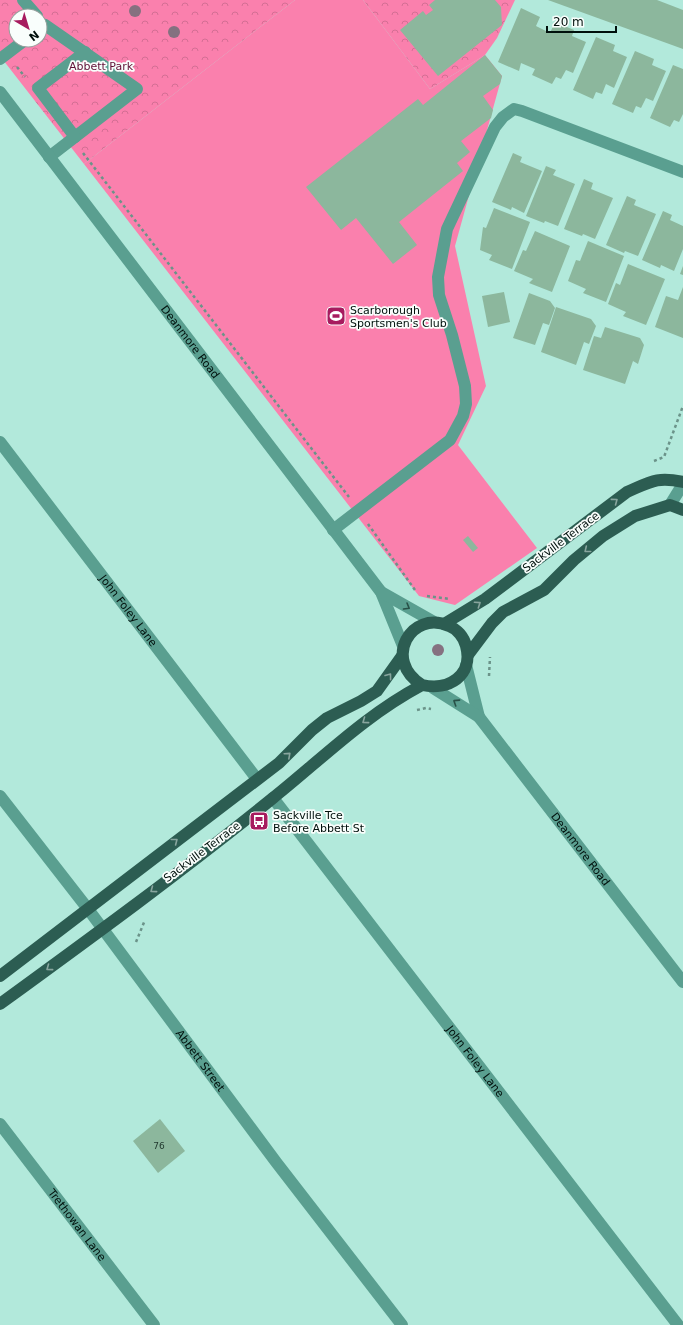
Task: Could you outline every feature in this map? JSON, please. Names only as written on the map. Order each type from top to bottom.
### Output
[{"type":"main road","name":"Sackville Terrace","points":[[0,976],[257,778],[279,763],[312,730],[327,718],[377,691],[403,651],[408,636],[414,629],[424,624],[439,623],[470,610],[627,492],[651,481],[666,478],[683,483]]},
{"type":"main road","name":"Sackville Terrace","points":[[0,1004],[102,929],[273,798],[347,734],[389,704],[427,686],[443,686],[453,682],[461,675],[467,660],[487,630],[503,612],[544,590],[553,583],[574,560],[621,524],[635,516],[670,505]]},
{"type":"main road","points":[[670,505],[683,510]]},
{"type":"main road","points":[[439,623],[454,628],[461,635],[466,645],[467,660]]},
{"type":"main road","points":[[403,651],[403,665],[407,673],[427,686]]},
{"type":"street","points":[[23,0],[30,8]]},
{"type":"street","points":[[48,27],[137,89],[49,157]]},
{"type":"street","points":[[3,56],[14,48]]},
{"type":"street","points":[[74,138],[38,88],[85,52]]},
{"type":"street","name":"Deanmore Road","points":[[0,92],[381,592],[403,651]]},
{"type":"street","points":[[333,530],[450,440],[463,416],[466,404],[465,386],[452,335],[438,295],[438,276],[447,229],[495,127],[503,117],[514,109],[522,111],[683,172]]},
{"type":"street","name":"John Foley Lane","points":[[0,442],[257,778]]},
{"type":"street","name":"Sackville Terrace","points":[[670,505],[683,483]]},
{"type":"street","name":"Deanmore Road","points":[[381,592],[439,623]]},
{"type":"street","name":"Deanmore Road","points":[[467,660],[479,717]]},
{"type":"street","name":"Deanmore Road","points":[[427,686],[479,717],[683,982]]},
{"type":"street","name":"Abbett Street","points":[[0,796],[88,909],[276,1162],[402,1325]]},
{"type":"street","name":"John Foley Lane","points":[[273,798],[678,1325]]},
{"type":"street","name":"Trethowan Lane","points":[[0,1124],[154,1325]]},
{"type":"path","points":[[3,56],[26,78]]},
{"type":"path","points":[[74,138],[359,510],[419,596],[462,600],[470,610]]},
{"type":"path","points":[[487,630],[496,640],[491,652],[489,680]]},
{"type":"path","points":[[412,711],[426,708],[434,710]]},
{"type":"path","points":[[137,947],[135,941],[146,918]]},
{"type":"green space","name":"Abbett Park","points":[[0,0],[295,0],[84,164],[0,56]]},
{"type":"green space","name":"Scarborough Sportsmen's Club","points":[[295,0],[363,0],[430,89],[485,55],[502,76],[455,246],[486,386],[458,445],[537,548],[455,605],[419,596],[84,164]]},
{"type":"green space","points":[[363,0],[515,0],[497,38],[485,55],[430,89]]},
{"type":"building","points":[[435,0],[495,0],[501,7],[502,25],[438,76],[400,30],[423,11],[426,15],[433,10],[429,5]]},
{"type":"building","points":[[548,0],[657,0],[683,10],[683,49]]},
{"type":"building","points":[[521,8],[540,17],[536,26],[550,33],[555,22],[574,30],[572,36],[586,42],[573,73],[566,70],[561,79],[556,77],[552,84],[532,75],[535,69],[521,63],[519,71],[498,62]]},
{"type":"building","points":[[596,37],[615,45],[613,51],[627,57],[614,88],[606,84],[602,94],[596,92],[593,99],[573,90]]},
{"type":"building","points":[[635,51],[654,59],[652,65],[666,71],[653,101],[646,98],[641,108],[636,106],[633,113],[612,104]]},
{"type":"building","points":[[485,55],[502,76],[500,84],[483,96],[493,110],[491,118],[461,141],[470,152],[457,163],[463,171],[399,222],[417,245],[393,264],[356,218],[341,230],[306,187],[418,99],[423,105]]},
{"type":"building","points":[[673,65],[683,69],[683,114],[679,122],[674,120],[670,127],[650,118]]},
{"type":"building","points":[[513,153],[522,157],[520,162],[542,171],[524,213],[512,207],[511,210],[492,202]]},
{"type":"building","points":[[546,166],[556,170],[553,175],[575,184],[558,226],[545,221],[544,223],[526,216]]},
{"type":"building","points":[[584,179],[593,183],[591,189],[613,198],[595,239],[564,229]]},
{"type":"building","points":[[627,196],[636,200],[634,205],[656,214],[638,256],[625,251],[624,253],[606,245]]},
{"type":"building","points":[[494,208],[530,222],[512,269],[489,260],[492,255],[480,250],[483,227],[486,228]]},
{"type":"building","points":[[663,211],[672,215],[670,220],[683,226],[683,249],[674,271],[661,265],[660,268],[642,260]]},
{"type":"building","points":[[535,231],[570,246],[552,292],[529,283],[533,279],[514,271],[523,250],[526,251]]},
{"type":"building","points":[[588,241],[624,256],[606,302],[583,293],[586,289],[568,281],[576,260],[580,261]]},
{"type":"building","points":[[628,264],[665,279],[646,325],[623,316],[626,312],[608,304],[616,283],[620,285]]},
{"type":"building","points":[[683,266],[683,275],[680,274]]},
{"type":"building","points":[[683,287],[683,338],[655,327],[666,296],[678,300]]},
{"type":"building","points":[[504,292],[510,322],[488,327],[482,296]]},
{"type":"building","points":[[529,293],[550,301],[555,308],[549,325],[543,323],[535,345],[513,338]]},
{"type":"building","points":[[556,307],[591,319],[596,326],[589,344],[584,342],[576,365],[541,352]]},
{"type":"building","points":[[605,327],[640,338],[644,345],[638,364],[633,361],[625,384],[583,370],[594,336],[601,338]]},
{"type":"building","points":[[468,536],[478,548],[473,552],[463,540]]},
{"type":"building","points":[[160,1119],[185,1151],[158,1173],[133,1141]]},
{"type":"place","name":"Scarborough Sportsmen's Club","points":[[336,316]]},
{"type":"place","name":"Sackville Tce Before Abbett St","points":[[259,821]]}]
